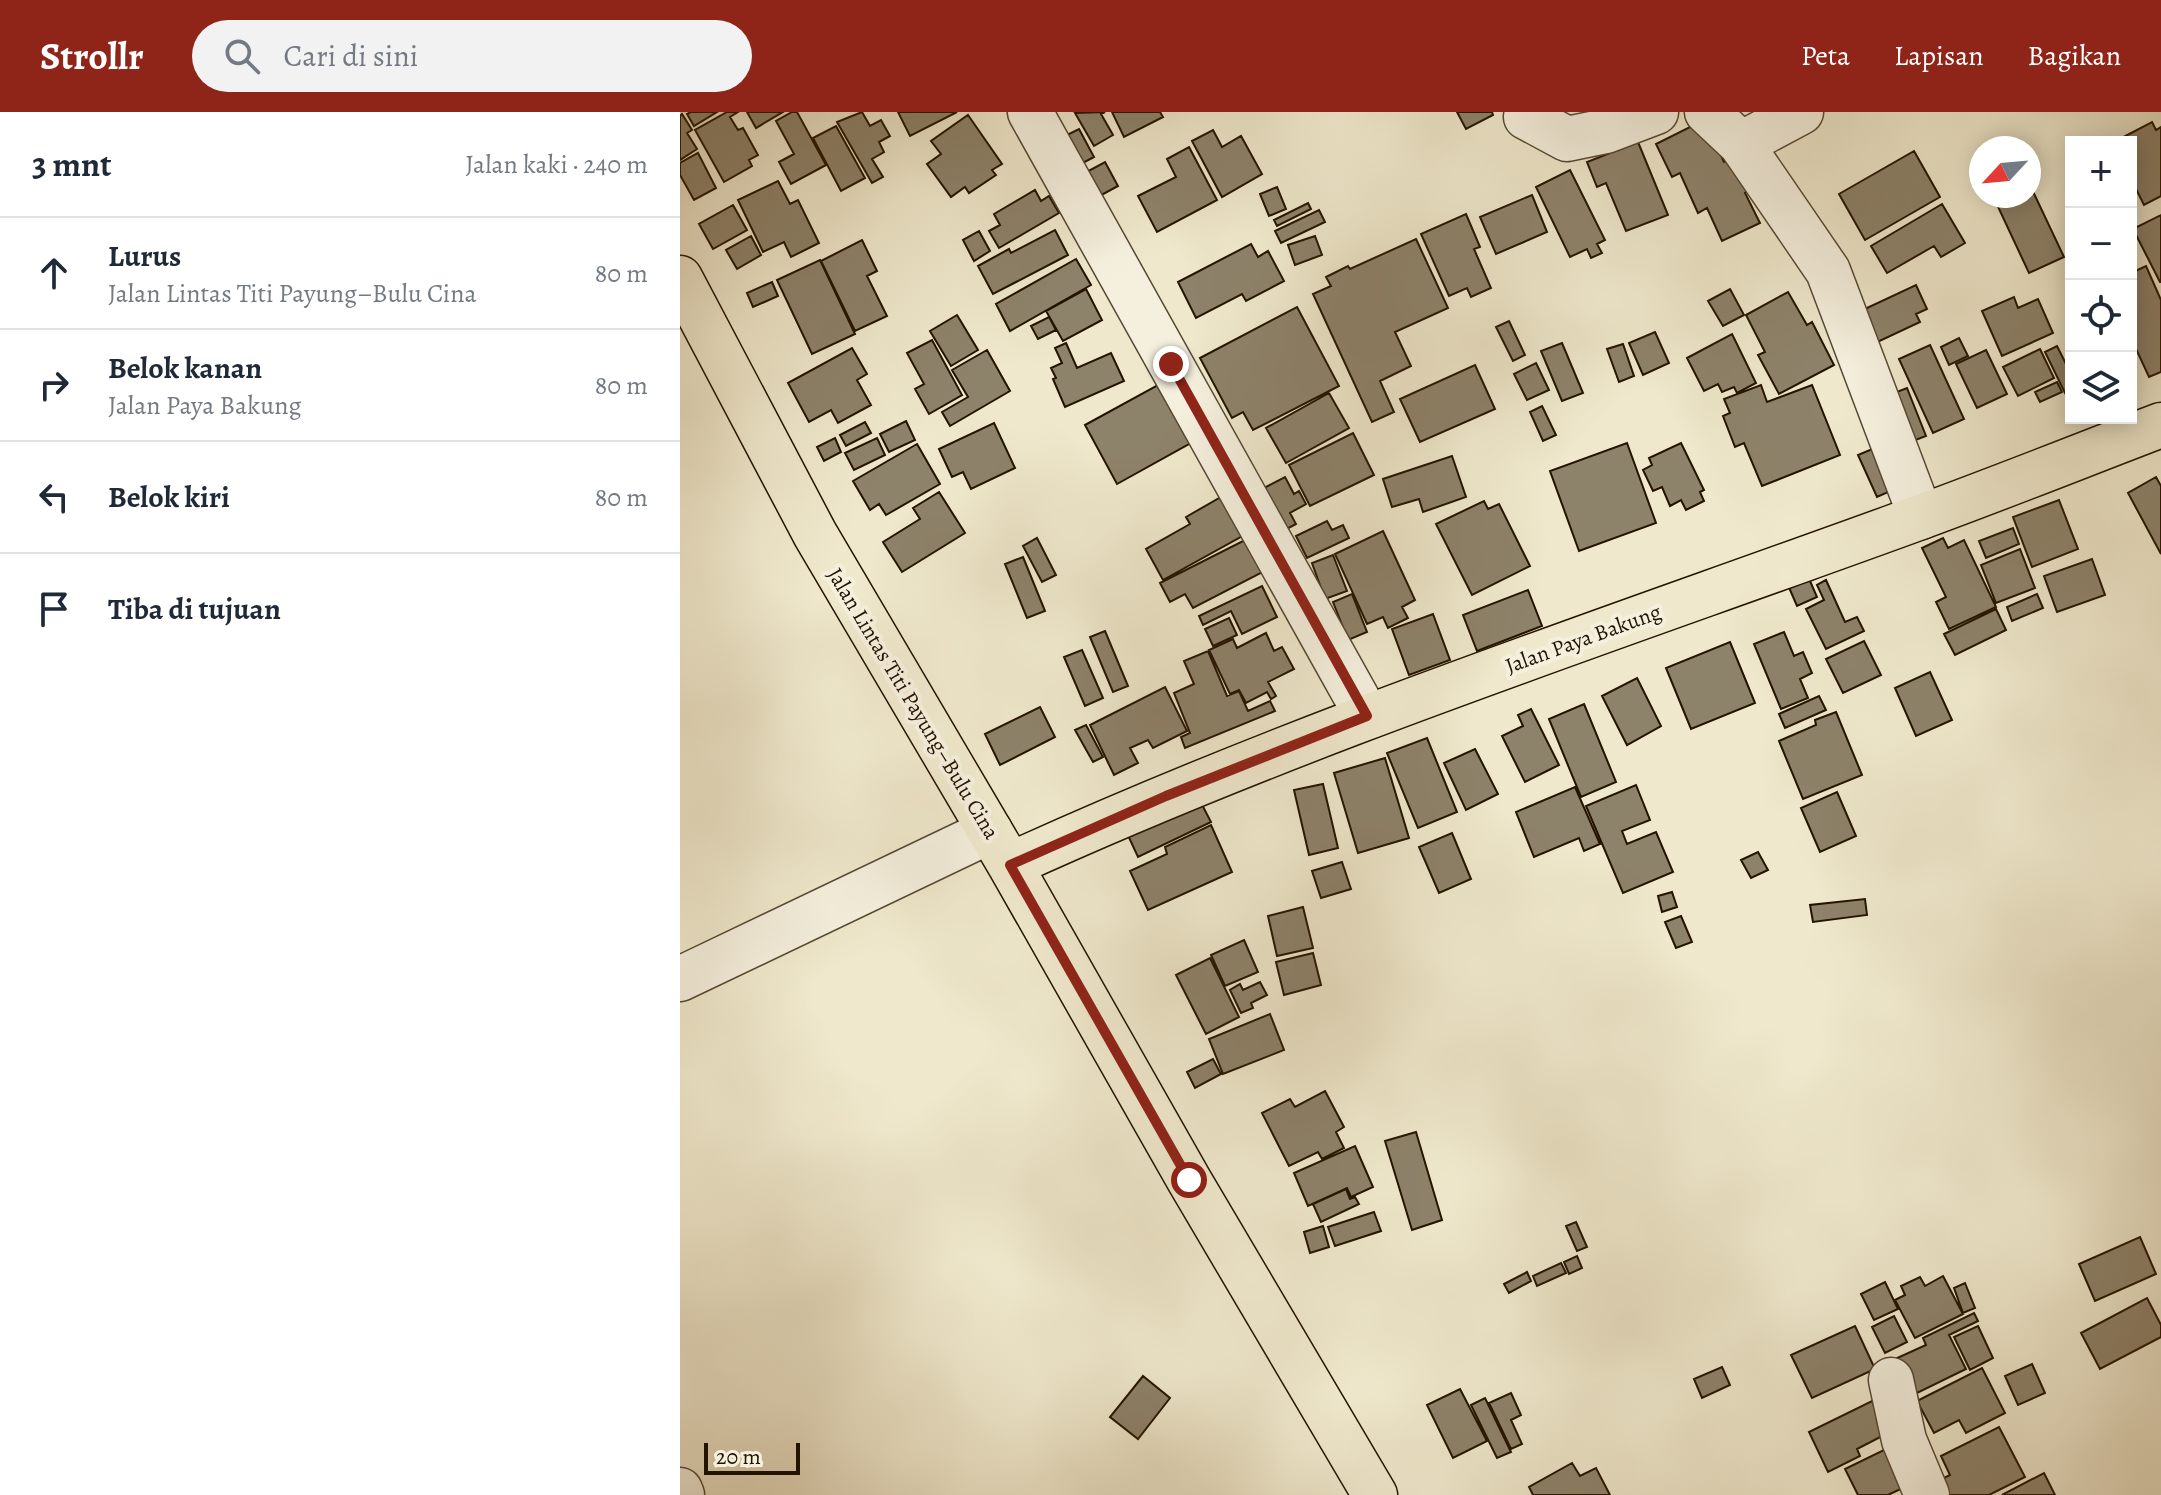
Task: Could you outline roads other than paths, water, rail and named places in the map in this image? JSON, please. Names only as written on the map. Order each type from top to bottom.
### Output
[{"type":"main road","name":"Jalan Lintas Titi Payung–Bulu Cina","points":[[680,278],[815,534],[1375,1495]]},
{"type":"main road","name":"Jalan Paya Bakung","points":[[1000,848],[1166,796],[1367,716],[1921,517],[2161,425]]},
{"type":"street","points":[[1030,112],[1285,552],[1367,716]]},
{"type":"street","points":[[1527,112],[1526,117],[1567,139],[1606,131],[1656,112]]},
{"type":"street","points":[[1707,112],[1741,144],[1828,271],[1921,517]]},
{"type":"street","points":[[1741,144],[1801,112]]},
{"type":"street","points":[[680,979],[1000,848]]},
{"type":"street","points":[[1891,1380],[1904,1440],[1927,1495]]}]
